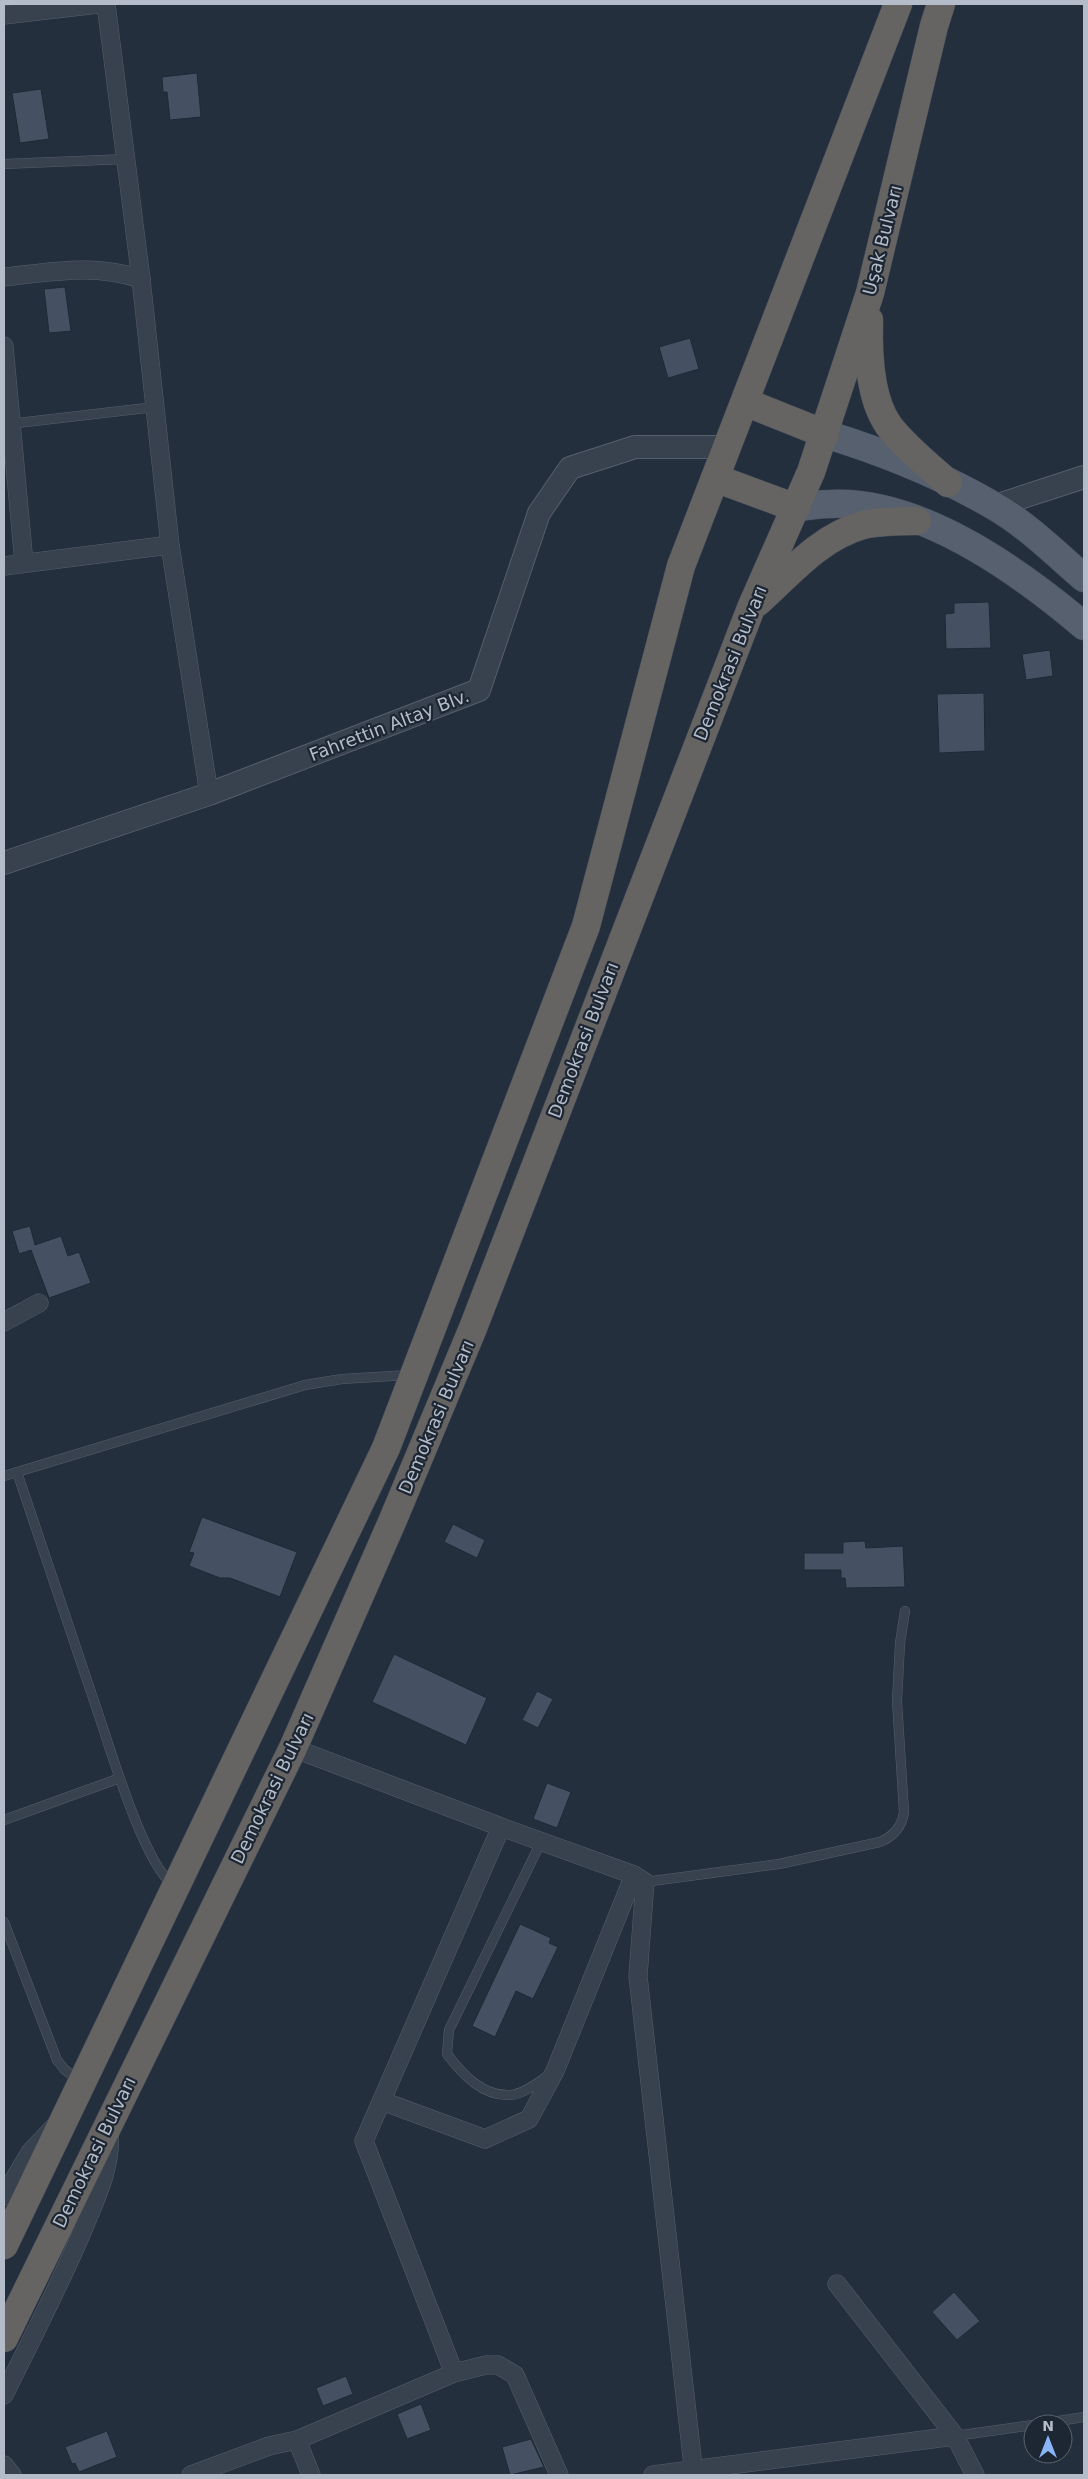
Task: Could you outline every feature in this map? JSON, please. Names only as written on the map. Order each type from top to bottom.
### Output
[{"type":"highway","points":[[727,448],[898,4]]},
{"type":"highway","name":"Uşak Bulvarı","points":[[811,472],[870,293],[934,26],[941,4]]},
{"type":"highway","points":[[870,293],[870,359],[880,407],[888,425],[904,443],[948,482]]},
{"type":"highway","points":[[745,402],[825,434]]},
{"type":"highway","name":"Demokrasi Bulvarı","points":[[4,2245],[83,2084],[386,1448],[586,926],[681,566],[727,448]]},
{"type":"highway","name":"Demokrasi Bulvarı","points":[[4,2338],[293,1748],[392,1522],[472,1328],[751,608],[811,472]]},
{"type":"highway","points":[[715,478],[796,508]]},
{"type":"highway","points":[[751,608],[811,552],[845,531],[881,522],[917,521]]},
{"type":"main road","points":[[825,434],[899,459],[995,506],[1022,525],[1084,578]]},
{"type":"main road","points":[[796,508],[831,503],[860,506],[883,510],[942,531],[1021,577],[1084,626]]},
{"type":"street","points":[[4,15],[99,4]]},
{"type":"street","points":[[106,4],[141,279],[170,545],[209,794]]},
{"type":"street","points":[[4,277],[92,268],[125,273],[141,279]]},
{"type":"street","points":[[4,346],[7,424],[24,563]]},
{"type":"street","name":"Fahrettin Altay Blv.","points":[[4,863],[209,794],[479,690],[540,513],[570,468],[635,447],[727,448]]},
{"type":"street","points":[[995,506],[1084,477]]},
{"type":"street","points":[[4,566],[170,545]]},
{"type":"street","points":[[4,1322],[40,1303]]},
{"type":"street","points":[[293,1748],[639,1879]]},
{"type":"street","points":[[454,2373],[364,2141],[501,1827]]},
{"type":"street","points":[[382,2101],[486,2139],[529,2119],[555,2071],[639,1879]]},
{"type":"street","points":[[639,1879],[638,1976],[694,2472]]},
{"type":"street","points":[[4,2196],[31,2151],[66,2117]]},
{"type":"street","points":[[4,2395],[71,2258],[98,2193],[109,2154],[109,2122]]},
{"type":"street","points":[[837,2284],[955,2436],[974,2475]]},
{"type":"street","points":[[191,2475],[269,2446],[297,2440],[454,2373],[486,2365],[498,2365],[515,2375],[560,2475]]},
{"type":"street","points":[[653,2475],[694,2472],[955,2436]]},
{"type":"street","points":[[297,2440],[311,2475]]},
{"type":"street","points":[[4,2465],[12,2475]]},
{"type":"lane","points":[[4,164],[126,159]]},
{"type":"lane","points":[[7,424],[155,407]]},
{"type":"lane","points":[[4,1476],[305,1385],[342,1379],[414,1375]]},
{"type":"lane","points":[[17,1472],[120,1778],[153,1860],[163,1876],[176,1888]]},
{"type":"lane","points":[[639,1879],[780,1864],[880,1842],[895,1834],[900,1827],[904,1812],[896,1701],[900,1643],[905,1611]]},
{"type":"lane","points":[[4,1820],[120,1778]]},
{"type":"lane","points":[[541,1842],[450,2030],[447,2054],[463,2076],[490,2092],[512,2095],[531,2087],[555,2071]]},
{"type":"lane","points":[[4,1922],[58,2060],[64,2069],[83,2084]]},
{"type":"lane","points":[[955,2436],[1023,2426]]},
{"type":"building","points":[[197,73],[201,117],[170,120],[167,92],[163,92],[162,77]]},
{"type":"building","points":[[41,89],[49,139],[20,143],[12,93]]},
{"type":"building","points":[[65,287],[71,331],[49,333],[44,289]]},
{"type":"building","points":[[690,338],[699,369],[668,378],[659,347]]},
{"type":"building","points":[[989,602],[991,648],[946,649],[945,614],[954,613],[954,603]]},
{"type":"building","points":[[1050,650],[1053,676],[1026,680],[1022,654]]},
{"type":"building","points":[[984,693],[985,751],[939,753],[937,694]]},
{"type":"building","points":[[30,1226],[35,1245],[61,1236],[68,1256],[79,1252],[91,1283],[49,1298],[31,1250],[19,1254],[12,1231]]},
{"type":"building","points":[[202,1517],[297,1552],[280,1597],[230,1578],[220,1578],[189,1566],[194,1553],[189,1552]]},
{"type":"building","points":[[453,1524],[485,1540],[477,1558],[444,1542]]},
{"type":"building","points":[[865,1541],[866,1548],[903,1546],[905,1587],[846,1588],[845,1578],[841,1578],[841,1570],[804,1570],[804,1553],[843,1553],[843,1542]]},
{"type":"building","points":[[394,1654],[487,1698],[466,1745],[372,1702]]},
{"type":"building","points":[[537,1691],[553,1699],[538,1728],[522,1720]]},
{"type":"building","points":[[547,1783],[571,1792],[557,1828],[533,1819]]},
{"type":"building","points":[[520,1924],[551,1938],[549,1943],[558,1947],[533,1999],[516,1991],[495,2037],[472,2026]]},
{"type":"building","points":[[954,2292],[980,2321],[957,2340],[932,2312]]},
{"type":"building","points":[[346,2376],[353,2394],[323,2406],[316,2388]]},
{"type":"building","points":[[421,2404],[431,2430],[407,2439],[397,2414]]},
{"type":"building","points":[[107,2431],[117,2457],[79,2472],[75,2463],[72,2464],[65,2447]]},
{"type":"building","points":[[531,2439],[544,2467],[510,2475],[502,2447]]}]
